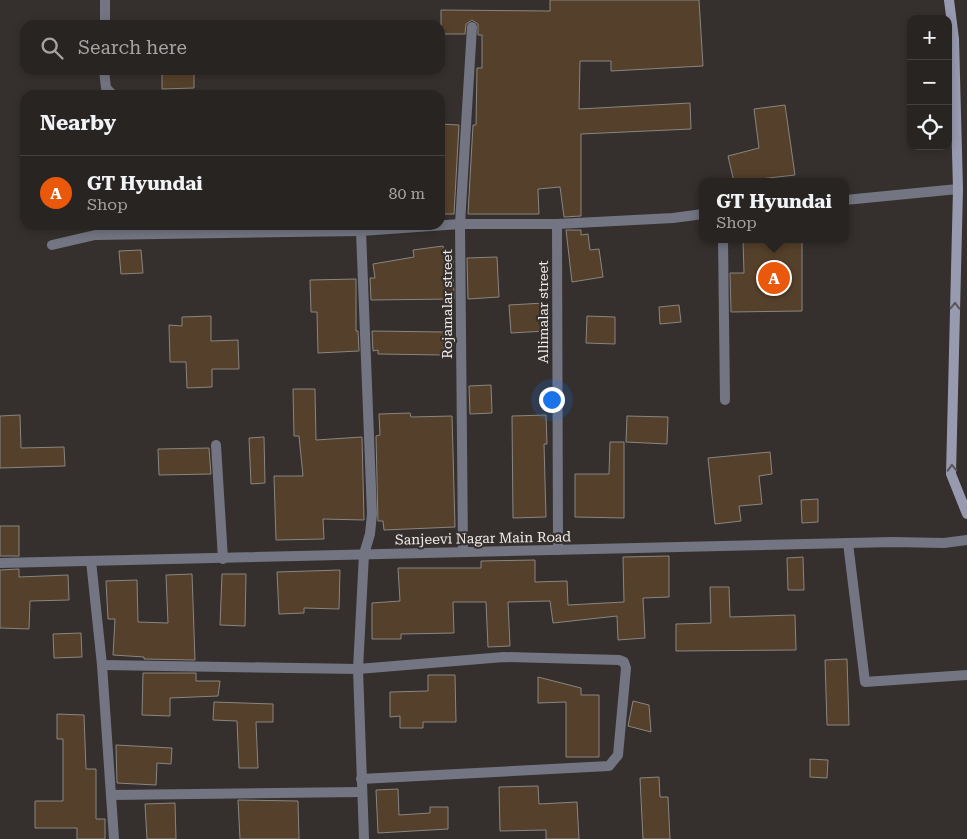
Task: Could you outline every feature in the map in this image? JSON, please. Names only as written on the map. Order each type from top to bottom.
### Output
[{"type":"main road","points":[[949,0],[954,39],[958,190],[951,474],[967,514]]},
{"type":"street","points":[[105,0],[105,20]]},
{"type":"street","name":"Rojamalar street","points":[[462,552],[460,224],[472,27]]},
{"type":"street","points":[[105,75],[108,90]]},
{"type":"street","points":[[849,200],[958,190]]},
{"type":"street","points":[[445,225],[557,224],[672,218],[699,215]]},
{"type":"street","name":"Allimalar street","points":[[557,224],[558,550]]},
{"type":"street","points":[[52,245],[95,235],[202,230]]},
{"type":"street","points":[[322,230],[375,230]]},
{"type":"street","points":[[361,231],[372,514],[370,534],[364,554],[358,670],[364,839]]},
{"type":"street","points":[[723,243],[725,400]]},
{"type":"street","points":[[216,445],[223,559]]},
{"type":"street","name":"Sanjeevi Nagar Main Road","points":[[0,563],[848,543],[944,543],[967,540]]},
{"type":"street","points":[[848,543],[866,682],[967,675]]},
{"type":"street","points":[[91,561],[102,666],[114,839]]},
{"type":"street","points":[[102,666],[358,670],[504,656],[619,660],[624,662],[626,668],[618,755],[616,760],[609,766],[361,779]]},
{"type":"street","points":[[111,796],[362,792]]},
{"type":"building","points":[[550,0],[699,0],[703,66],[611,71],[611,61],[580,61],[579,109],[690,103],[691,129],[581,134],[581,216],[564,217],[560,187],[538,189],[539,214],[468,214],[473,125],[476,125],[477,68],[482,68],[482,35],[478,35],[478,24],[472,20],[466,24],[465,34],[445,34],[445,20],[441,20],[441,10],[550,11]]},
{"type":"building","points":[[162,75],[194,75],[194,88],[162,89]]},
{"type":"building","points":[[785,105],[795,175],[769,178],[733,178],[728,156],[759,148],[754,109]]},
{"type":"building","points":[[445,124],[459,125],[454,214],[445,214]]},
{"type":"building","points":[[566,230],[581,230],[581,235],[588,234],[590,250],[599,249],[603,277],[572,282]]},
{"type":"building","points":[[743,243],[802,243],[802,311],[731,312],[730,273],[744,273]]},
{"type":"building","points":[[443,246],[445,259],[453,259],[454,299],[371,300],[370,278],[375,278],[373,264],[414,257],[413,250]]},
{"type":"building","points":[[141,250],[143,273],[121,274],[119,251]]},
{"type":"building","points":[[497,257],[499,297],[468,299],[467,258]]},
{"type":"building","points":[[356,279],[356,331],[358,331],[359,351],[318,353],[317,312],[311,312],[310,280]]},
{"type":"building","points":[[544,303],[545,331],[511,333],[509,305]]},
{"type":"building","points":[[679,305],[681,322],[660,324],[659,307]]},
{"type":"building","points":[[211,316],[211,341],[238,340],[239,369],[212,369],[212,387],[187,388],[186,362],[170,362],[169,325],[182,326],[182,317]]},
{"type":"building","points":[[587,316],[615,317],[615,344],[586,343]]},
{"type":"building","points":[[372,331],[444,332],[443,355],[378,354],[378,350],[373,351]]},
{"type":"building","points":[[491,385],[492,413],[470,414],[469,386]]},
{"type":"building","points":[[293,389],[315,389],[316,440],[362,437],[364,520],[323,519],[324,539],[276,540],[274,476],[303,476],[299,436],[294,436]]},
{"type":"building","points":[[410,413],[411,417],[452,416],[455,527],[384,530],[383,521],[378,521],[376,436],[380,435],[379,414]]},
{"type":"building","points":[[20,415],[21,448],[64,447],[65,466],[0,468],[0,416]]},
{"type":"building","points":[[546,415],[547,444],[544,444],[546,517],[513,518],[512,416]]},
{"type":"building","points":[[627,416],[668,417],[667,444],[626,442]]},
{"type":"building","points":[[264,437],[265,483],[251,484],[249,438]]},
{"type":"building","points":[[610,442],[624,442],[624,518],[575,517],[575,474],[609,474]]},
{"type":"building","points":[[209,448],[211,474],[159,475],[158,449]]},
{"type":"building","points":[[770,452],[772,474],[759,476],[762,504],[739,506],[741,521],[715,524],[708,458]]},
{"type":"building","points":[[818,499],[818,522],[802,523],[801,500]]},
{"type":"building","points":[[0,526],[19,526],[19,556],[0,556]]},
{"type":"building","points":[[669,556],[669,597],[643,598],[645,638],[618,640],[617,616],[553,623],[550,601],[508,602],[510,646],[488,647],[486,602],[453,602],[454,633],[401,634],[401,639],[372,639],[372,603],[400,601],[398,568],[481,568],[481,561],[535,560],[535,582],[567,581],[568,605],[624,602],[623,557]]},
{"type":"building","points":[[803,557],[804,590],[788,590],[787,558]]},
{"type":"building","points":[[19,569],[19,577],[68,575],[69,600],[30,601],[29,629],[0,628],[0,570]]},
{"type":"building","points":[[340,570],[339,609],[304,608],[304,613],[279,614],[277,572]]},
{"type":"building","points":[[192,574],[195,660],[144,659],[144,657],[113,655],[115,619],[108,619],[106,581],[137,580],[138,622],[168,623],[166,575]]},
{"type":"building","points":[[222,574],[246,574],[245,626],[220,625]]},
{"type":"building","points":[[710,587],[729,587],[730,617],[795,615],[796,650],[676,651],[676,624],[711,623]]},
{"type":"building","points":[[81,633],[82,657],[54,658],[53,634]]},
{"type":"building","points":[[847,659],[849,725],[827,725],[825,660]]},
{"type":"building","points":[[143,673],[196,673],[196,681],[220,681],[218,696],[170,698],[170,716],[142,715]]},
{"type":"building","points":[[428,675],[455,675],[456,722],[423,722],[423,728],[400,728],[400,716],[390,717],[390,692],[428,691]]},
{"type":"building","points":[[538,677],[581,688],[581,695],[599,695],[599,757],[566,757],[566,702],[538,703]]},
{"type":"building","points":[[633,701],[649,705],[651,732],[628,726]]},
{"type":"building","points":[[214,702],[273,704],[273,722],[256,722],[258,768],[239,768],[237,721],[213,720]]},
{"type":"building","points":[[57,714],[84,715],[86,769],[96,769],[96,819],[105,819],[105,839],[77,839],[77,828],[35,828],[35,801],[63,801],[63,739],[57,739]]},
{"type":"building","points":[[116,745],[172,748],[171,764],[157,763],[156,785],[117,783]]},
{"type":"building","points":[[810,759],[828,760],[827,778],[810,777]]},
{"type":"building","points":[[659,777],[660,797],[668,797],[670,839],[643,839],[640,778]]},
{"type":"building","points":[[538,786],[539,804],[577,802],[579,839],[546,839],[546,830],[500,831],[499,787]]},
{"type":"building","points":[[398,789],[399,815],[430,813],[430,807],[448,807],[448,829],[378,833],[376,790]]},
{"type":"building","points":[[238,800],[298,801],[299,839],[240,839]]},
{"type":"building","points":[[175,803],[176,839],[147,839],[145,804]]},
{"type":"place","name":"GT Hyundai","points":[[774,278]]}]
